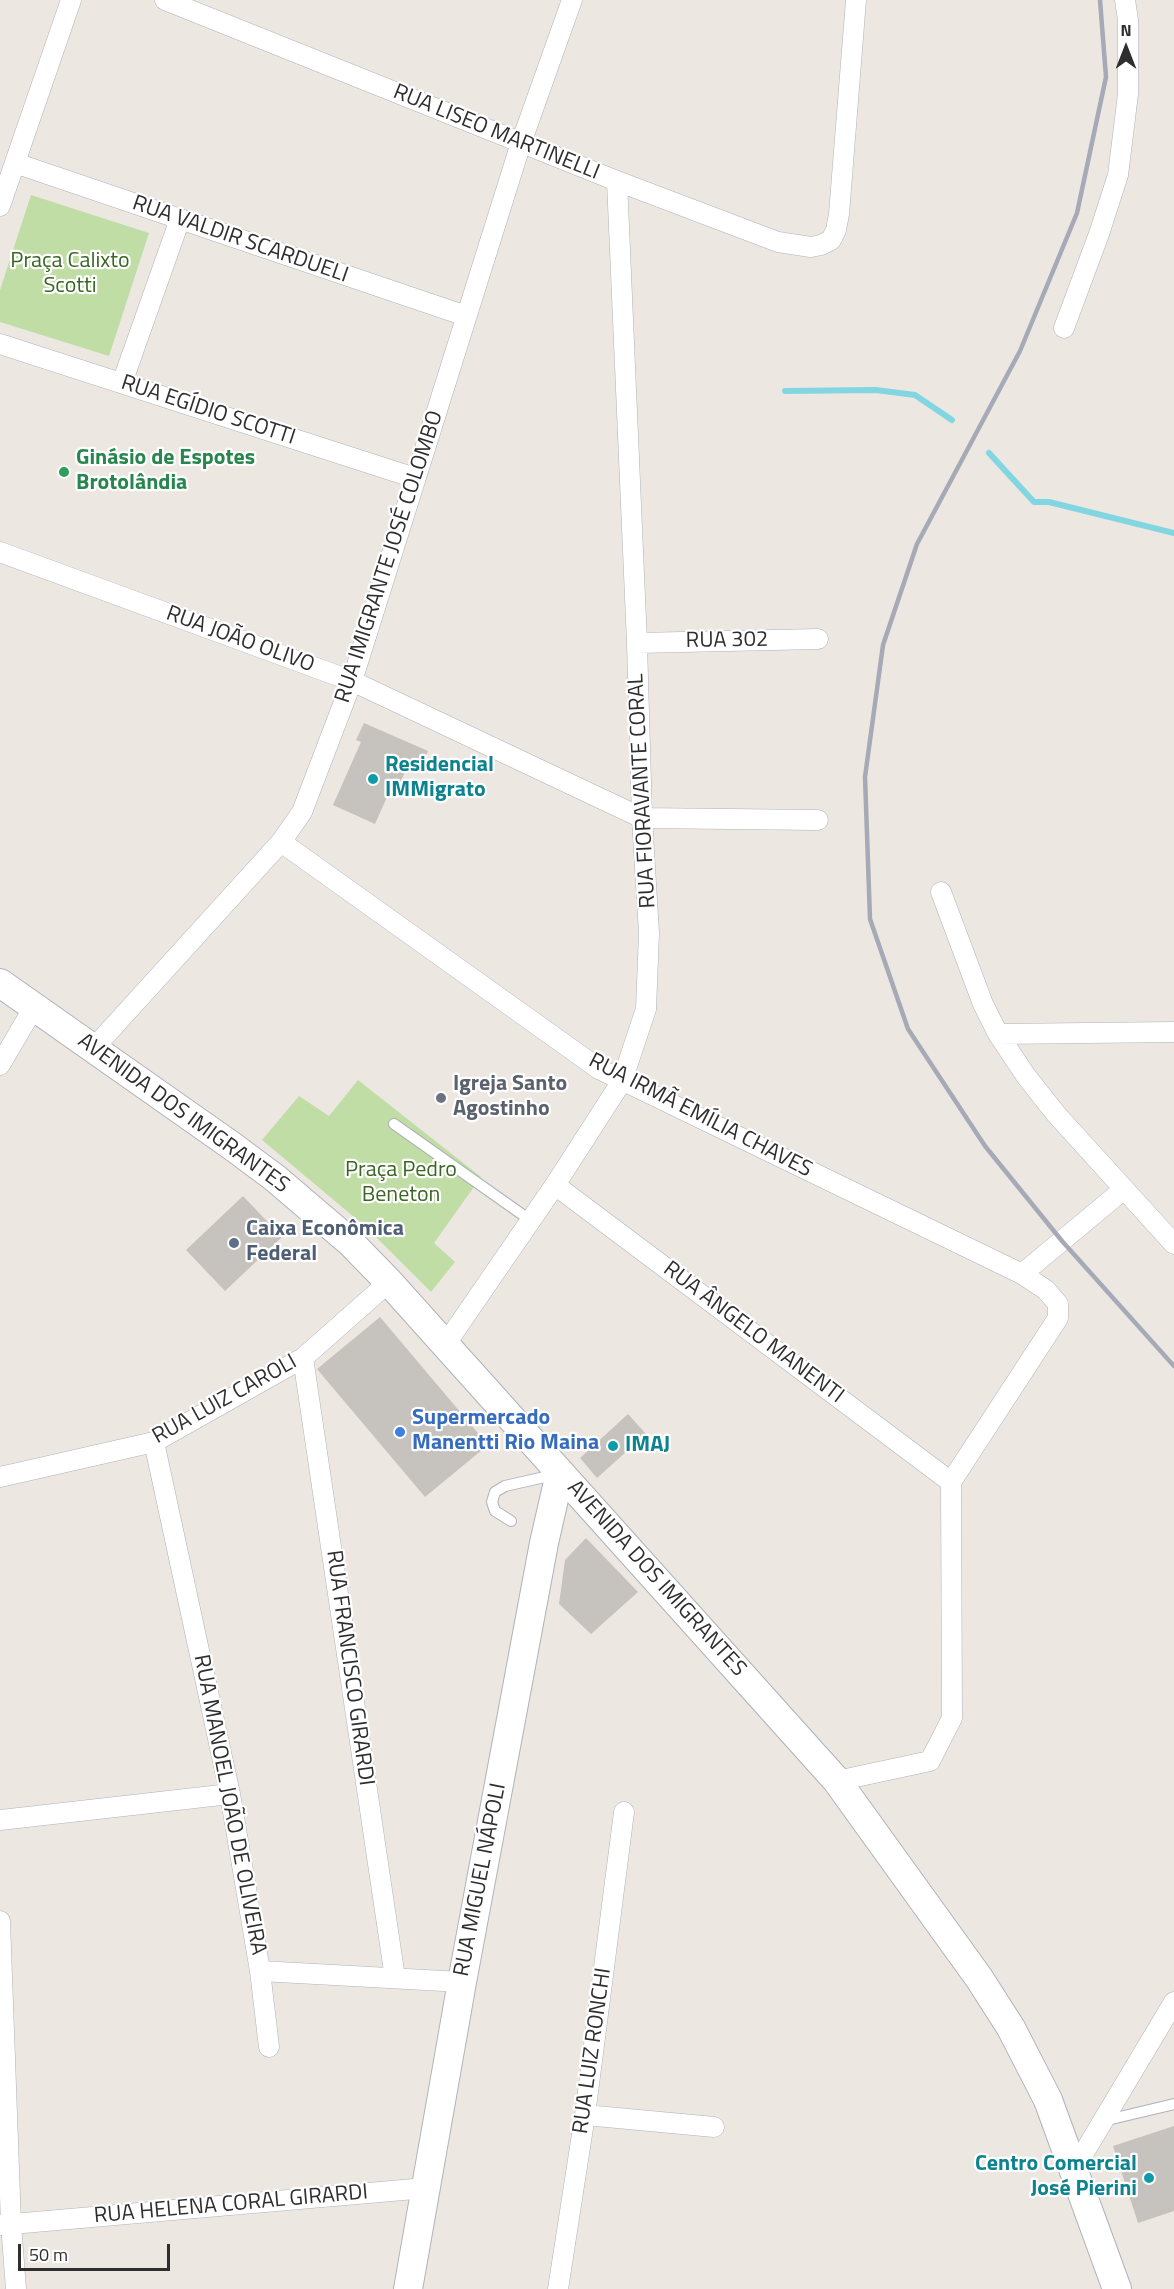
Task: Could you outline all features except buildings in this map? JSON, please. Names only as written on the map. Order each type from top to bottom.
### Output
[{"type":"street","points":[[0,206],[71,0]]},
{"type":"street","name":"RUA LISEO MARTINELLI","points":[[165,0],[616,181],[778,242],[811,247],[831,240],[836,230],[839,214],[856,0]]},
{"type":"street","name":"RUA IMIGRANTE JOSÉ COLOMBO","points":[[93,1049],[281,842],[302,812],[352,681],[521,144],[572,0]]},
{"type":"street","points":[[1064,328],[1118,175],[1128,94],[1128,20],[1125,0]]},
{"type":"street","name":"RUA VALDIR SCARDUELI","points":[[15,163],[466,316]]},
{"type":"street","name":"RUA FIORAVANTE CORAL","points":[[445,1345],[555,1185],[622,1081],[646,1009],[649,933],[642,818],[637,643],[616,181]]},
{"type":"street","points":[[122,384],[180,219]]},
{"type":"street","name":"RUA EGÍDIO SCOTTI","points":[[0,344],[415,478]]},
{"type":"street","name":"RUA JOÃO OLIVO","points":[[0,552],[352,681],[642,818],[818,820]]},
{"type":"street","name":"RUA 302","points":[[637,643],[818,639]]},
{"type":"street","name":"RUA IRMÃ EMÍLIA CHAVES","points":[[281,842],[599,1069],[1022,1274],[1046,1290],[1058,1304],[1058,1318],[951,1482]]},
{"type":"street","points":[[941,892],[984,1004],[998,1034],[1026,1076],[1056,1114],[1174,1244]]},
{"type":"street","name":"AVENIDA DOS IMIGRANTES","points":[[0,983],[232,1146],[275,1178],[350,1242],[390,1282],[837,1781],[972,1968],[1011,2028],[1048,2100],[1111,2288]]},
{"type":"street","points":[[0,1065],[34,1007]]},
{"type":"street","points":[[998,1034],[1174,1032]]},
{"type":"street","name":"RUA ÂNGELO MANENTI","points":[[555,1185],[951,1482]]},
{"type":"street","points":[[1022,1274],[1123,1190]]},
{"type":"street","name":"RUA LUIZ CAROLI","points":[[0,1478],[154,1442],[303,1358],[390,1282]]},
{"type":"street","name":"RUA FRANCISCO GIRARDI","points":[[303,1358],[395,1978]]},
{"type":"street","name":"RUA MANOEL JOÃO DE OLIVEIRA","points":[[154,1442],[230,1794],[261,1971],[462,1982]]},
{"type":"street","name":"RUA MIGUEL NÁPOLI","points":[[408,2289],[462,1982],[542,1555],[560,1473]]},
{"type":"street","points":[[837,1781],[930,1761],[952,1718],[951,1482]]},
{"type":"street","points":[[0,1820],[230,1794]]},
{"type":"street","name":"RUA LUIZ RONCHI","points":[[558,2289],[585,2115],[624,1812]]},
{"type":"street","points":[[0,1921],[6,2224],[16,2289]]},
{"type":"street","points":[[261,1971],[269,2047]]},
{"type":"street","points":[[1073,2171],[1174,2002]]},
{"type":"street","points":[[585,2115],[714,2127]]},
{"type":"street","name":"RUA HELENA CORAL GIRARDI","points":[[6,2224],[426,2188]]},
{"type":"lane","points":[[394,1124],[530,1220]]},
{"type":"lane","points":[[511,1521],[495,1510],[492,1502],[495,1492],[505,1486],[560,1473]]},
{"type":"lane","points":[[1103,2121],[1174,2104]]},
{"type":"green space","name":"Praça Calixto Scotti","points":[[31,195],[149,233],[109,356],[0,322],[0,290]]},
{"type":"green space","name":"Praça Pedro Beneton","points":[[358,1080],[481,1177],[434,1243],[455,1262],[431,1292],[366,1227],[262,1140],[299,1096],[329,1116]]},
{"type":"waterway","points":[[785,391],[876,390],[915,395],[952,420]]},
{"type":"waterway","points":[[989,453],[1034,502],[1049,502],[1174,533]]},
{"type":"railway","points":[[1100,0],[1106,77],[1077,213],[1020,351],[917,544],[883,645],[865,777],[870,919],[908,1029],[985,1146],[1062,1241],[1174,1366]]},
{"type":"place","name":"Ginásio de Espotes Brotolândia","points":[[64,472]]},
{"type":"place","name":"Residencial IMMigrato","points":[[373,779]]},
{"type":"place","name":"Igreja Santo Agostinho","points":[[441,1098]]},
{"type":"place","name":"Caixa Econômica Federal","points":[[234,1243]]},
{"type":"place","name":"Supermercado Manentti Rio Maina","points":[[400,1432]]},
{"type":"place","name":"IMAJ","points":[[613,1446]]},
{"type":"place","name":"Centro Comercial José Pierini","points":[[1149,2178]]}]
